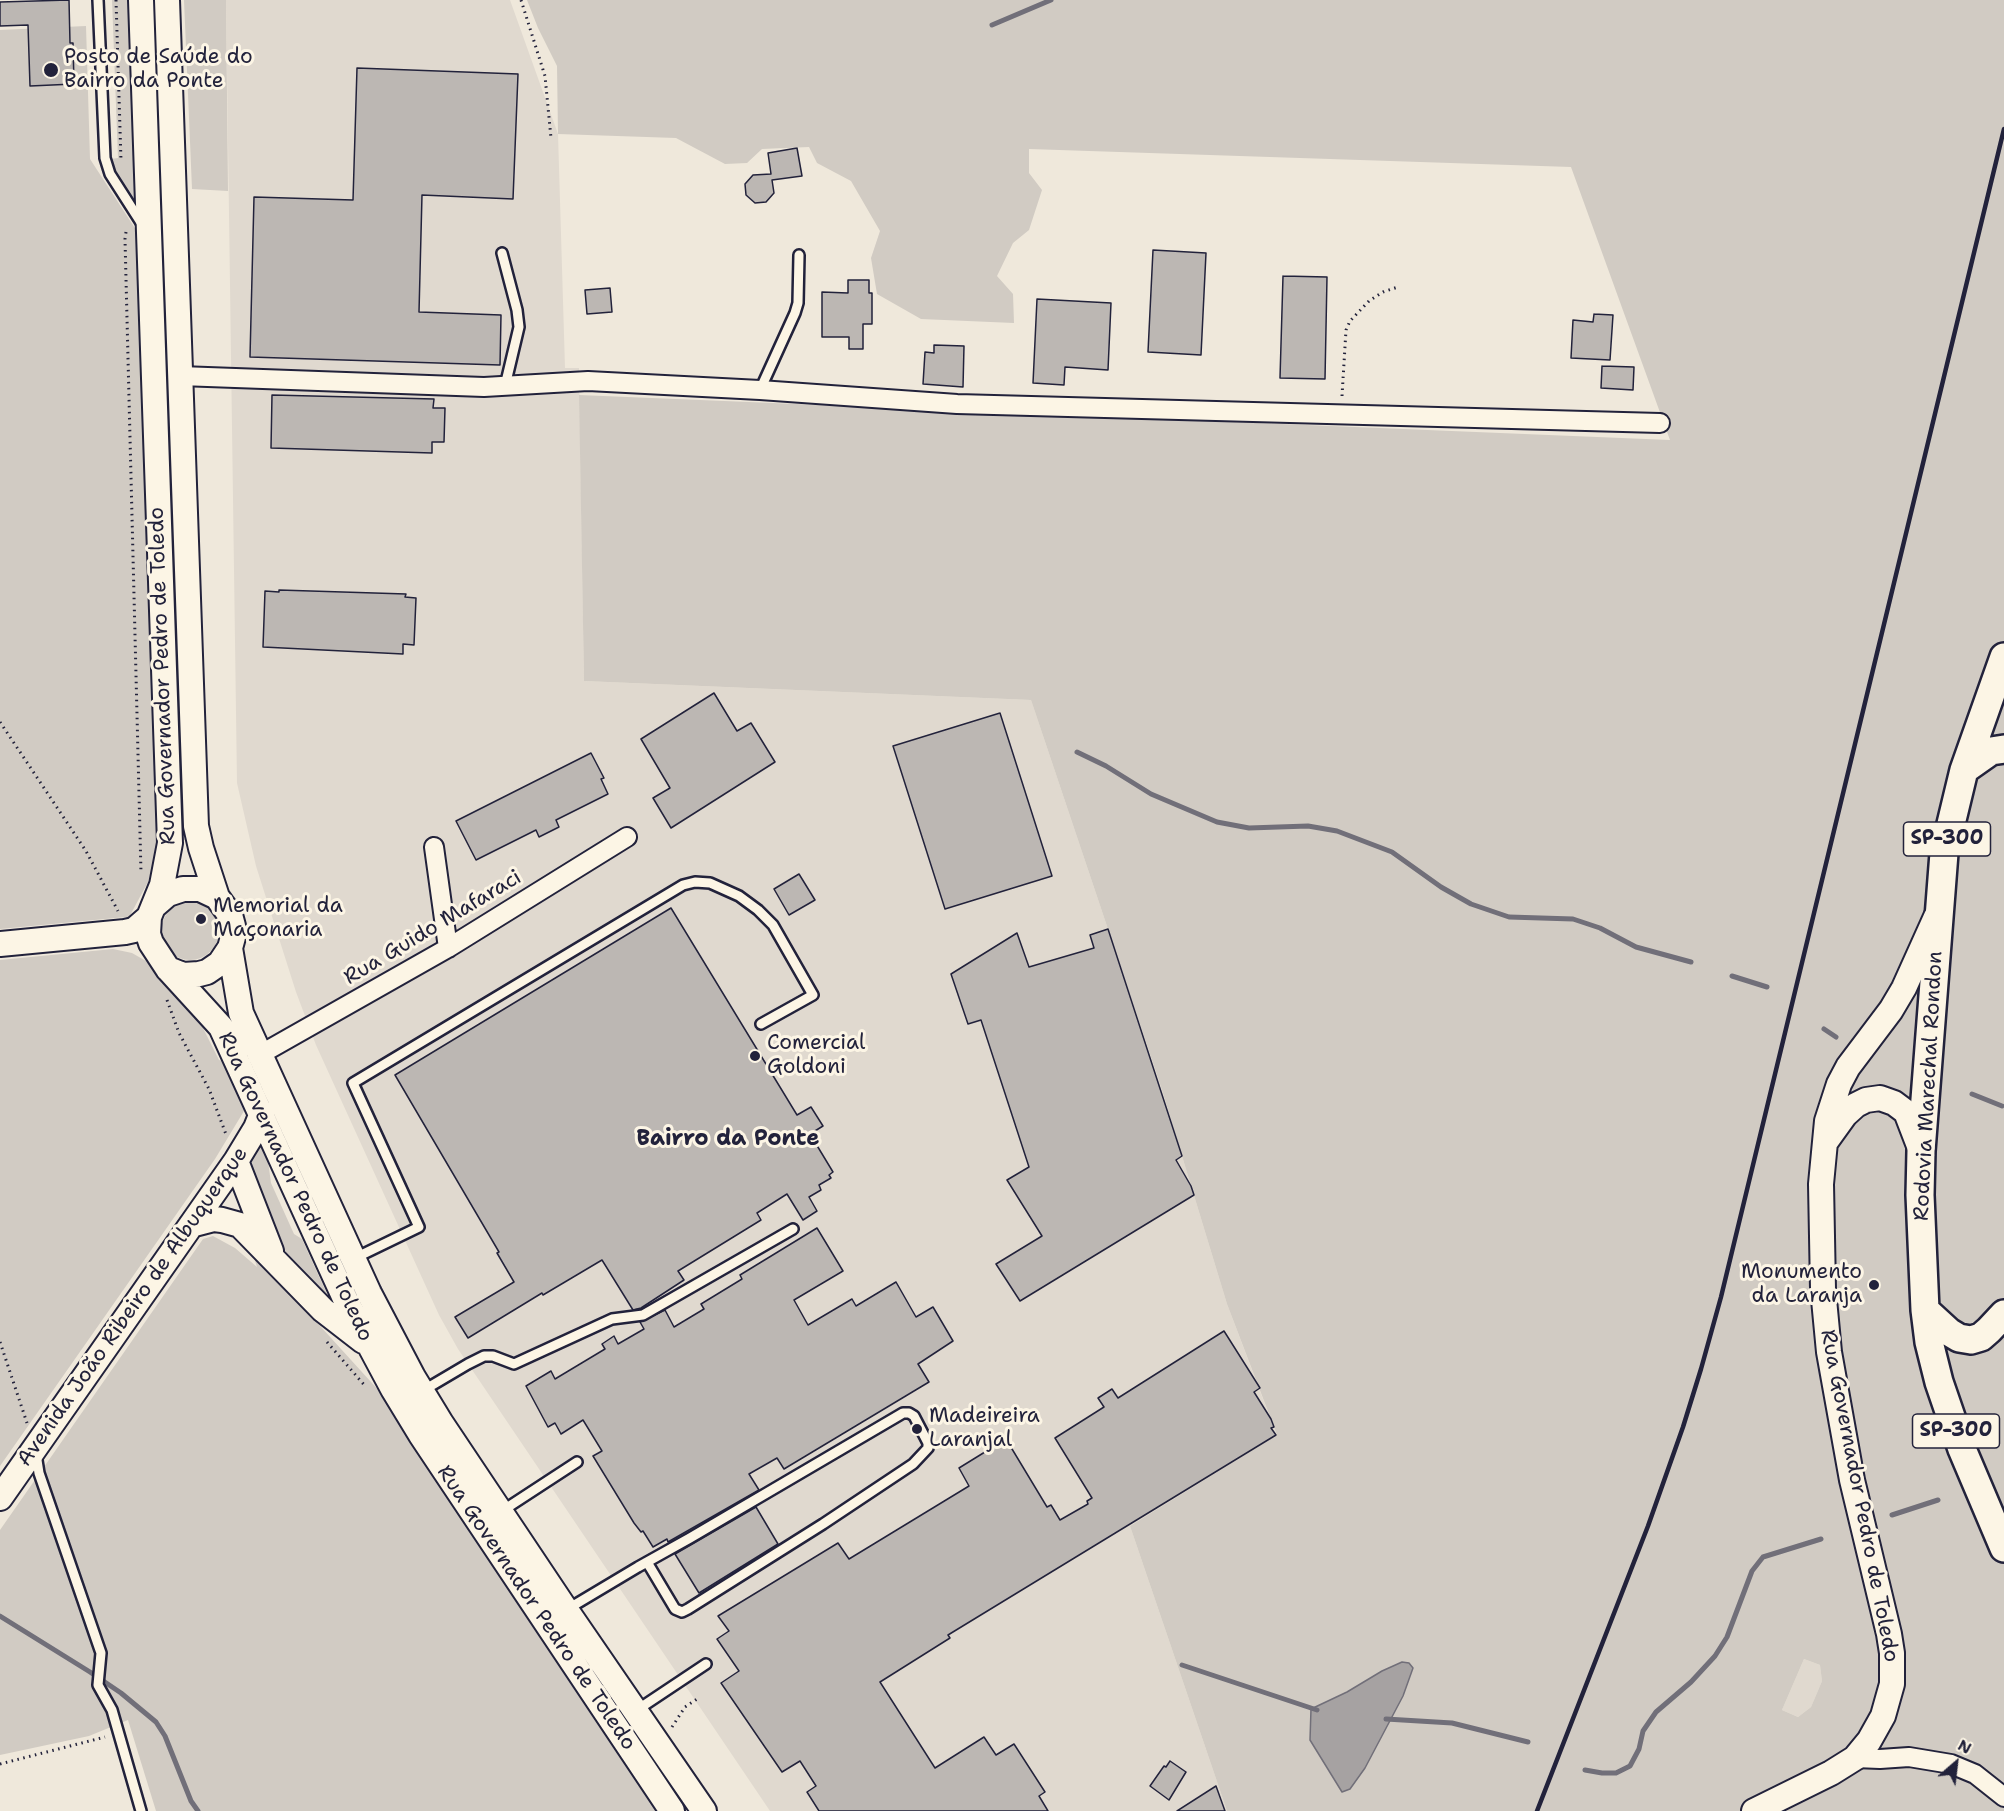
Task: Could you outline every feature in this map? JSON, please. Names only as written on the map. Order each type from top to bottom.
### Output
[{"type":"main road","name":"Rua Governador Pedro de Toledo","points":[[141,0],[170,843],[162,885],[151,912],[148,934],[162,960],[221,1027],[347,1303],[421,1436],[672,1811]]},
{"type":"main road","name":"Rua Governador Pedro de Toledo","points":[[167,0],[196,826],[217,897],[230,915],[233,937],[230,948],[241,1013],[353,1259],[389,1334],[422,1392],[500,1512],[704,1811]]},
{"type":"main road","name":"Rodovia Marechal Rondon","points":[[2004,657],[1964,770],[1944,853],[1921,1151],[1920,1196],[1925,1310],[1929,1342],[1939,1382],[1962,1449],[2004,1548]]},
{"type":"main road","points":[[1964,770],[1991,751],[2004,749]]},
{"type":"main road","points":[[0,944],[134,930],[168,894],[183,889],[201,890],[217,897]]},
{"type":"main road","name":"Rua Governador Pedro de Toledo","points":[[1754,1811],[1832,1773],[1855,1758],[1869,1740],[1886,1708],[1892,1684],[1892,1653],[1852,1480],[1829,1352],[1820,1226],[1823,1147],[1827,1121],[1839,1084],[1848,1067],[1891,1010],[1904,988],[1940,909]]},
{"type":"main road","points":[[124,932],[183,975],[207,972],[220,963],[230,948]]},
{"type":"main road","points":[[1823,1147],[1840,1121],[1856,1105],[1866,1100],[1880,1098],[1894,1102],[1906,1112],[1921,1151]]},
{"type":"main road","name":"Avenida João Ribeiro de Albuquerque","points":[[0,1498],[236,1161],[256,1128],[262,1113]]},
{"type":"main road","points":[[236,1161],[274,1258]]},
{"type":"main road","points":[[191,1225],[214,1219],[240,1225],[323,1310],[368,1344]]},
{"type":"main road","points":[[1925,1310],[1948,1332],[1959,1338],[1971,1340],[1981,1337],[2004,1314]]},
{"type":"street","points":[[180,376],[484,387],[588,381],[957,404],[1660,423]]},
{"type":"street","name":"Rua Guido Mafaraci","points":[[261,1054],[448,948],[627,837]]},
{"type":"street","points":[[434,847],[448,948]]},
{"type":"street","points":[[1855,1758],[1909,1757],[1951,1764],[1976,1774],[2004,1797]]},
{"type":"lane","points":[[98,0],[105,158],[110,174],[150,236]]},
{"type":"lane","points":[[502,253],[517,310],[519,327],[505,386]]},
{"type":"lane","points":[[760,390],[798,303],[799,255]]},
{"type":"lane","points":[[353,1259],[419,1227],[353,1083],[683,885],[695,882],[710,884],[739,896],[758,910],[773,925],[813,995],[761,1024]]},
{"type":"lane","points":[[422,1392],[477,1359],[493,1356],[514,1364],[612,1319],[644,1315],[793,1229]]},
{"type":"lane","points":[[566,1610],[647,1562],[903,1413],[914,1416],[928,1448],[913,1464],[824,1524],[688,1609],[682,1612],[675,1609],[647,1562]]},
{"type":"lane","points":[[35,1447],[39,1473],[101,1658],[98,1685],[111,1710],[141,1811]]},
{"type":"lane","points":[[500,1512],[577,1462]]},
{"type":"lane","points":[[635,1712],[706,1664]]},
{"type":"path","points":[[114,162],[122,161],[116,0]]},
{"type":"path","points":[[521,0],[541,60],[551,138]]},
{"type":"path","points":[[73,56],[94,56]]},
{"type":"path","points":[[134,211],[124,239],[142,883]]},
{"type":"path","points":[[1342,416],[1346,330],[1350,321],[1369,301],[1383,292],[1398,287]]},
{"type":"path","points":[[0,722],[86,850],[123,921],[124,932]]},
{"type":"path","points":[[165,993],[179,1033],[209,1089],[236,1161]]},
{"type":"path","points":[[0,1342],[35,1447]]},
{"type":"path","points":[[659,1746],[685,1707],[700,1697]]},
{"type":"path","points":[[0,1764],[118,1734]]},
{"type":"shaded area","points":[[112,0],[131,0],[138,210],[115,171],[111,159],[118,158]]},
{"type":"shaded area","points":[[151,0],[156,0],[186,840],[181,840]]},
{"type":"shaded area","points":[[184,0],[226,0],[228,191],[192,189]]},
{"type":"shaded area","points":[[226,0],[510,0],[558,134],[565,368],[579,368],[584,681],[1031,700],[1161,1087],[1227,1304],[1277,1436],[1130,1526],[1227,1811],[770,1811],[458,1349],[439,1315],[316,1045],[296,992],[256,866],[237,783]]},
{"type":"shaded area","points":[[527,0],[2004,0],[2004,1811],[1227,1811],[1130,1526],[1277,1435],[1227,1304],[1161,1087],[1031,700],[584,681],[579,395],[1670,440],[1571,167],[1029,149],[1029,173],[1042,190],[1029,230],[1013,243],[997,276],[1013,294],[1014,323],[921,319],[877,294],[871,258],[880,231],[851,181],[817,163],[809,147],[762,149],[747,163],[725,164],[676,138],[558,134],[557,66]],"holes":[[[1804,1659],[1820,1665],[1822,1681],[1811,1707],[1798,1717],[1782,1710]]]},
{"type":"shaded area","points":[[86,26],[90,159],[140,236],[156,856],[148,882],[127,921],[126,917],[0,929],[0,30]]},
{"type":"shaded area","points":[[190,902],[206,907],[214,915],[219,931],[214,947],[206,955],[190,960],[174,955],[166,947],[161,931],[166,915],[174,907]]},
{"type":"shaded area","points":[[113,949],[132,953],[146,961],[185,1001],[200,1022],[219,1060],[230,1063],[247,1106],[215,1159],[0,1466],[0,960]]},
{"type":"shaded area","points":[[258,1141],[268,1161],[271,1183],[294,1234],[302,1239],[332,1305],[294,1265],[250,1178],[250,1155]]},
{"type":"shaded area","points":[[213,1236],[235,1248],[257,1267],[252,1251],[391,1404],[663,1811],[156,1811],[128,1720],[89,1736],[0,1755],[0,1530],[203,1239]]},
{"type":"shaded area","points":[[1804,1659],[1820,1665],[1822,1681],[1811,1707],[1798,1717],[1782,1710]]},
{"type":"shaded area","points":[[1402,1662],[1409,1663],[1413,1668],[1403,1696],[1365,1768],[1350,1789],[1342,1792],[1310,1740],[1311,1709]]},
{"type":"building","points":[[69,0],[74,84],[30,86],[28,25],[0,26],[0,2]]},
{"type":"building","points":[[357,68],[518,74],[513,199],[422,195],[419,312],[501,315],[500,365],[250,357],[254,197],[353,200]]},
{"type":"building","points":[[797,148],[802,176],[772,180],[774,193],[766,202],[755,203],[746,195],[745,184],[753,175],[771,174],[768,153]]},
{"type":"building","points":[[1153,250],[1206,253],[1201,355],[1148,352]]},
{"type":"building","points":[[1283,276],[1327,277],[1325,379],[1280,378]]},
{"type":"building","points":[[848,280],[869,280],[869,293],[872,293],[872,324],[863,324],[863,349],[849,349],[849,337],[822,337],[822,292],[848,293]]},
{"type":"building","points":[[610,288],[612,312],[587,314],[585,290]]},
{"type":"building","points":[[1037,299],[1111,303],[1108,370],[1065,367],[1064,385],[1033,383]]},
{"type":"building","points":[[1594,314],[1613,315],[1610,360],[1571,358],[1573,320],[1593,322]]},
{"type":"building","points":[[934,345],[964,346],[963,387],[923,384],[925,352],[934,353]]},
{"type":"building","points":[[1602,366],[1634,367],[1633,390],[1601,388]]},
{"type":"building","points":[[272,395],[434,399],[433,408],[445,408],[444,442],[432,442],[432,453],[271,448]]},
{"type":"building","points":[[279,590],[406,594],[405,597],[416,598],[414,645],[403,644],[403,654],[263,647],[265,591],[279,592]]},
{"type":"building","points":[[714,693],[737,731],[751,723],[775,762],[671,828],[653,798],[670,788],[641,739]]},
{"type":"building","points":[[1000,713],[1052,876],[945,909],[893,746]]},
{"type":"building","points":[[591,753],[604,778],[601,779],[608,794],[556,820],[559,827],[539,837],[536,830],[476,860],[456,821]]},
{"type":"building","points":[[799,874],[815,900],[789,915],[774,889]]},
{"type":"building","points":[[671,908],[797,1115],[811,1107],[823,1126],[810,1134],[833,1172],[829,1175],[831,1178],[819,1185],[821,1190],[809,1197],[817,1211],[803,1220],[787,1194],[757,1213],[761,1220],[678,1271],[684,1280],[641,1308],[633,1310],[602,1260],[468,1338],[455,1317],[514,1282],[497,1253],[499,1252],[395,1075]]},
{"type":"building","points":[[1108,929],[1182,1156],[1176,1160],[1194,1195],[1020,1301],[996,1264],[1042,1236],[1007,1180],[1029,1167],[981,1020],[968,1024],[951,974],[1017,933],[1029,967],[1094,948],[1090,935]]},
{"type":"building","points":[[817,1228],[843,1271],[794,1300],[808,1325],[852,1299],[856,1306],[896,1282],[916,1317],[933,1307],[953,1341],[918,1364],[929,1382],[784,1469],[777,1458],[749,1474],[759,1490],[668,1542],[667,1539],[653,1547],[643,1531],[641,1532],[634,1523],[593,1456],[602,1451],[583,1420],[561,1434],[555,1423],[548,1427],[526,1386],[551,1371],[555,1379],[605,1349],[602,1344],[614,1336],[618,1344],[644,1329],[640,1322],[665,1310],[674,1327],[704,1309],[701,1304],[742,1279],[740,1275]]},
{"type":"building","points":[[1224,1331],[1260,1388],[1254,1392],[1271,1419],[1274,1427],[1271,1428],[1276,1435],[948,1635],[950,1638],[880,1682],[935,1768],[984,1737],[996,1755],[1014,1744],[1045,1792],[1039,1796],[1048,1811],[819,1811],[807,1792],[816,1786],[800,1761],[782,1772],[721,1683],[739,1671],[717,1639],[729,1631],[718,1616],[838,1543],[849,1559],[969,1486],[959,1468],[1006,1439],[1047,1507],[1051,1505],[1060,1520],[1088,1504],[1087,1501],[1092,1498],[1055,1438],[1104,1407],[1098,1398],[1112,1389],[1118,1398]]},
{"type":"building","points":[[756,1507],[778,1544],[699,1593],[675,1554]]},
{"type":"building","points":[[1170,1761],[1186,1772],[1169,1800],[1150,1786]]},
{"type":"building","points":[[1216,1786],[1225,1811],[1177,1811]]},
{"type":"waterway","points":[[992,25],[1051,0]]},
{"type":"waterway","points":[[1077,752],[1106,766],[1151,794],[1217,822],[1249,828],[1308,826],[1337,831],[1392,852],[1441,887],[1471,904],[1509,917],[1573,919],[1600,928],[1636,947],[1691,962]]},
{"type":"waterway","points":[[1732,976],[1767,987]]},
{"type":"waterway","points":[[1824,1029],[1836,1037]]},
{"type":"waterway","points":[[1972,1094],[2002,1106]]},
{"type":"waterway","points":[[1892,1515],[1938,1500]]},
{"type":"waterway","points":[[1585,1770],[1616,1773],[1630,1766],[1639,1749],[1643,1731],[1656,1712],[1691,1682],[1715,1656],[1727,1637],[1752,1571],[1763,1557],[1821,1539]]},
{"type":"waterway","points":[[0,1616],[121,1693],[156,1722],[165,1736],[191,1801],[198,1811]]},
{"type":"waterway","points":[[1182,1665],[1317,1710]]},
{"type":"waterway","points":[[1386,1719],[1452,1723],[1528,1742]]},
{"type":"railway","points":[[1537,1811],[1648,1526],[1683,1427],[1721,1297],[2004,129]]},
{"type":"place","name":"Posto de Saúde do Bairro da Ponte","points":[[51,70]]},
{"type":"place","name":"Memorial da Maçonaria","points":[[201,919]]},
{"type":"place","name":"Comercial Goldoni","points":[[755,1056]]},
{"type":"place","name":"Monumento da Laranja","points":[[1874,1285]]},
{"type":"place","name":"Madeireira Laranjal","points":[[917,1429]]},
{"type":"district","name":"Bairro da Ponte","points":[[728,1139]]}]
